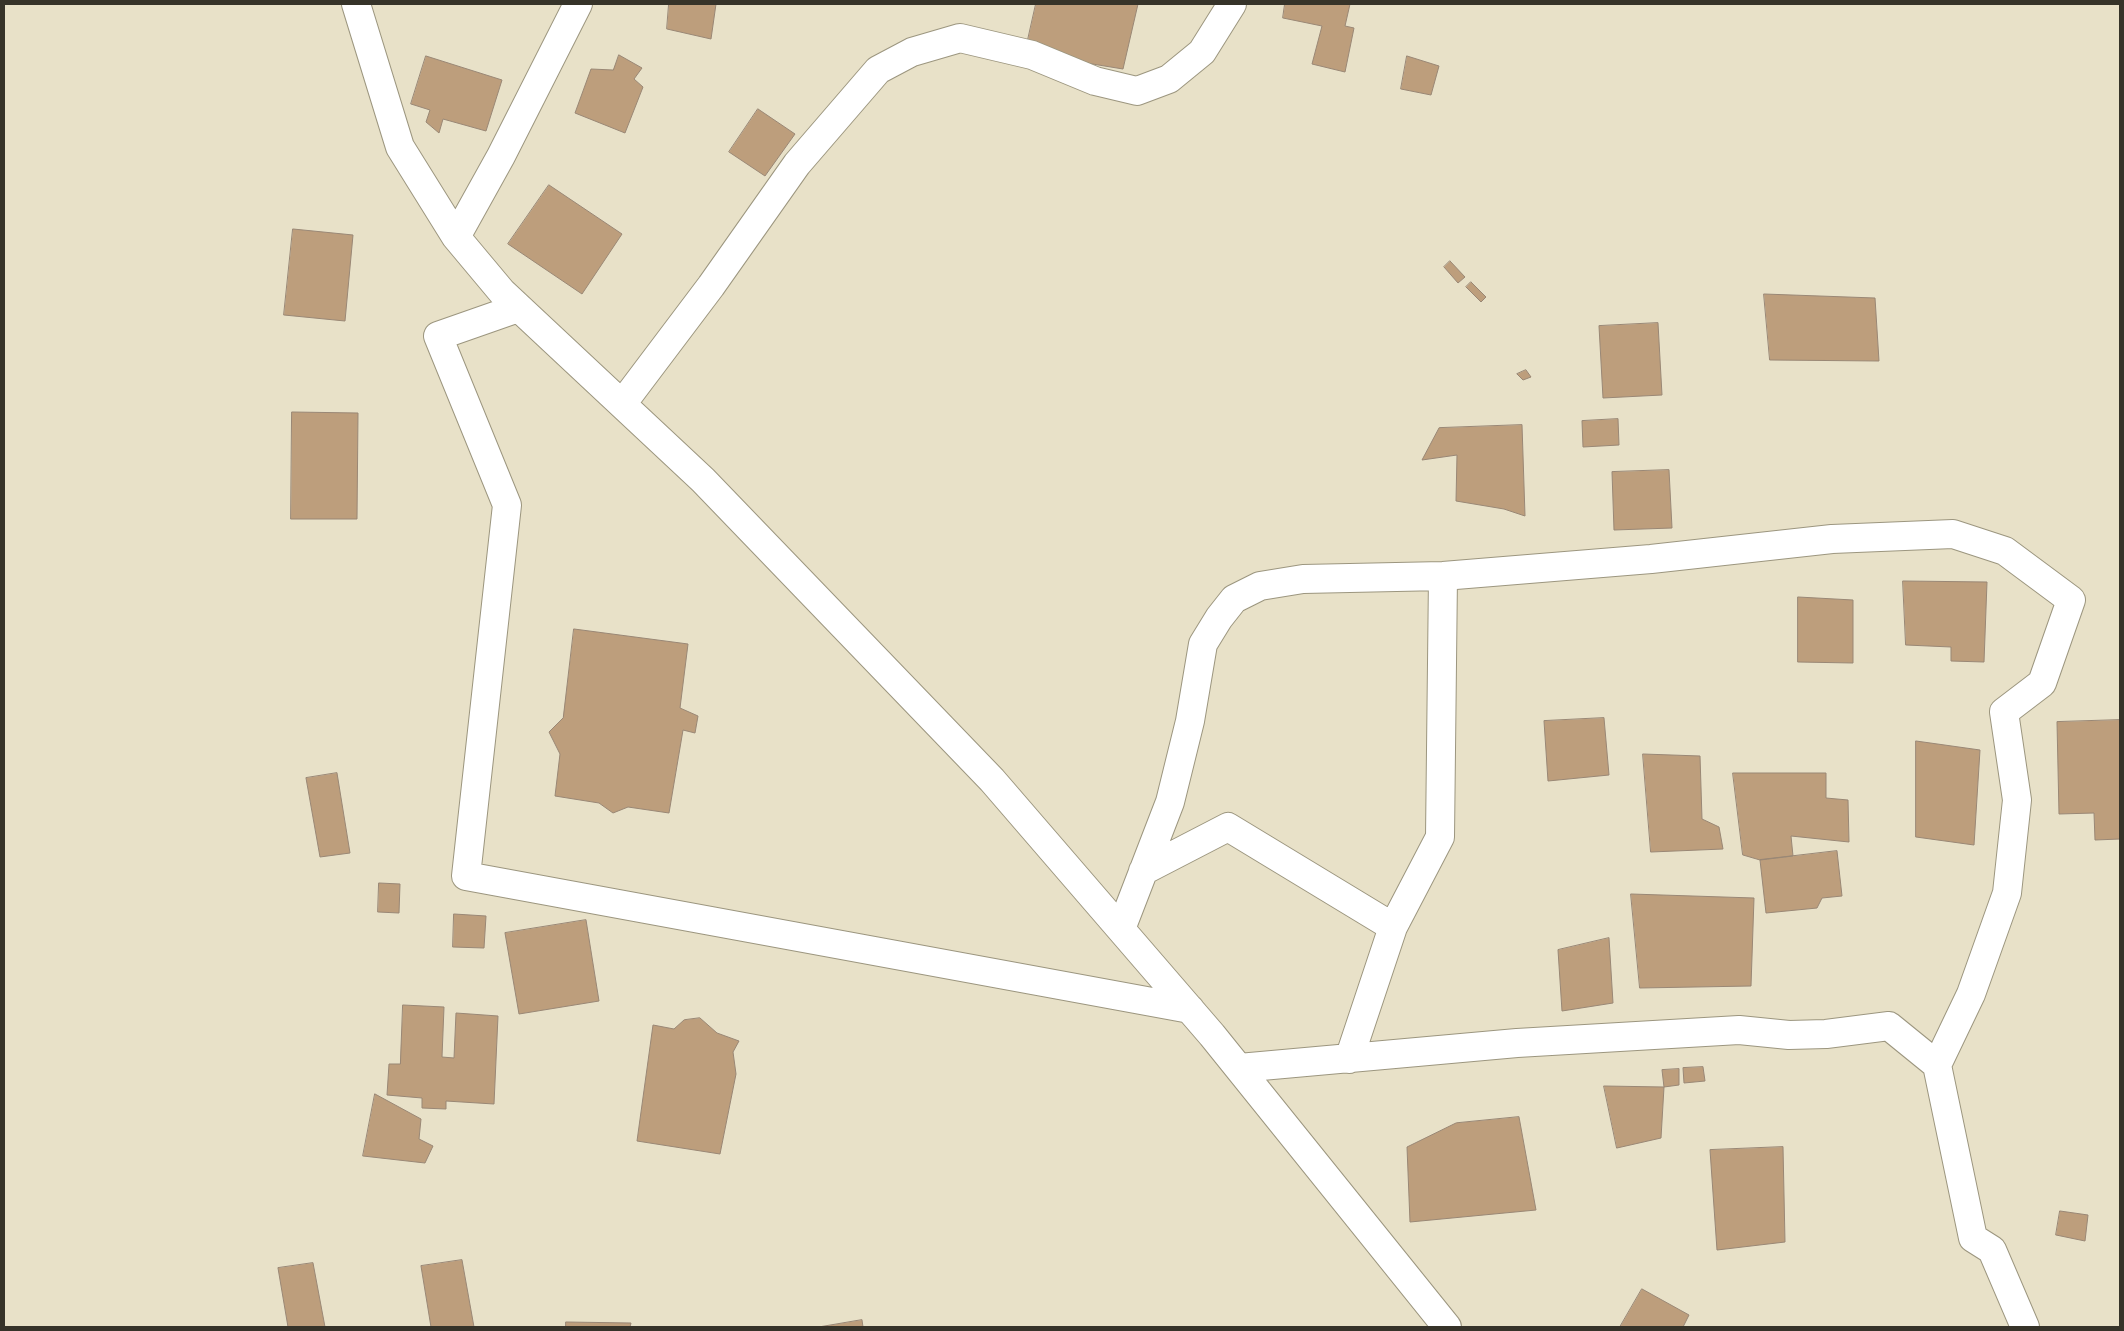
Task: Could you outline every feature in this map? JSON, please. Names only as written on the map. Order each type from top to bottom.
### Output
[{"type":"street","points":[[356,4],[400,147],[456,237],[502,292],[703,480],[992,780],[1190,1009],[1447,1327]]},
{"type":"street","points":[[456,237],[501,156],[578,4]]},
{"type":"street","points":[[622,404],[711,286],[797,164],[878,70],[912,52],[960,38],[1032,55],[1095,80],[1137,91],[1169,79],[1202,52],[1232,4]]},
{"type":"street","points":[[518,308],[438,336],[507,505],[466,876],[1190,1009]]},
{"type":"street","points":[[1121,929],[1170,802],[1190,721],[1203,644],[1219,618],[1234,599],[1260,586],[1303,579],[1443,576],[1651,559],[1832,539],[1953,534],[2005,551],[2072,600],[2042,683],[2004,712],[2017,800],[2007,893],[1971,994],[1937,1065],[1973,1238],[1992,1250],[2025,1327]]},
{"type":"street","points":[[1349,1059],[1393,927],[1440,837],[1443,576]]},
{"type":"street","points":[[1143,871],[1228,827],[1393,927]]},
{"type":"street","points":[[1239,1068],[1518,1043],[1739,1030],[1789,1035],[1826,1034],[1889,1026],[1937,1065]]},
{"type":"building","points":[[669,4],[716,4],[711,39],[667,29]]},
{"type":"building","points":[[1036,4],[1138,4],[1123,69],[1025,53]]},
{"type":"building","points":[[1285,4],[1350,4],[1345,26],[1354,28],[1345,72],[1312,64],[1322,26],[1283,18]]},
{"type":"building","points":[[619,55],[642,68],[634,79],[643,87],[625,133],[575,113],[591,69],[613,70]]},
{"type":"building","points":[[426,56],[502,80],[486,131],[443,119],[439,133],[426,122],[430,110],[411,104]]},
{"type":"building","points":[[1407,56],[1439,66],[1431,95],[1401,89]]},
{"type":"building","points":[[758,109],[795,134],[765,176],[729,152]]},
{"type":"building","points":[[549,185],[622,234],[582,294],[508,244]]},
{"type":"building","points":[[293,229],[353,235],[345,321],[284,315]]},
{"type":"building","points":[[1450,261],[1465,277],[1458,283],[1444,267]]},
{"type":"building","points":[[1471,282],[1486,297],[1481,302],[1466,287]]},
{"type":"building","points":[[1764,294],[1875,298],[1879,361],[1770,360]]},
{"type":"building","points":[[1658,323],[1662,395],[1603,398],[1599,326]]},
{"type":"building","points":[[1526,370],[1531,377],[1523,380],[1517,374]]},
{"type":"building","points":[[292,412],[358,413],[357,519],[291,519]]},
{"type":"building","points":[[1618,419],[1619,445],[1583,447],[1582,421]]},
{"type":"building","points":[[1522,425],[1525,516],[1504,509],[1456,501],[1457,455],[1422,460],[1439,428]]},
{"type":"building","points":[[1669,470],[1672,528],[1614,530],[1612,472]]},
{"type":"building","points":[[1903,581],[1987,582],[1984,662],[1951,661],[1951,647],[1906,645]]},
{"type":"building","points":[[1798,597],[1853,600],[1853,663],[1798,662]]},
{"type":"building","points":[[574,629],[688,644],[680,708],[698,716],[695,733],[683,730],[669,813],[628,807],[613,813],[599,803],[555,796],[560,754],[549,732],[563,718]]},
{"type":"building","points":[[1604,718],[1609,775],[1548,781],[1544,721]]},
{"type":"building","points":[[2120,720],[2120,839],[2095,840],[2094,813],[2059,814],[2057,722]]},
{"type":"building","points":[[1916,741],[1980,750],[1974,845],[1916,837]]},
{"type":"building","points":[[1643,754],[1700,756],[1702,819],[1719,827],[1723,849],[1651,852]]},
{"type":"building","points":[[337,773],[350,853],[320,857],[306,778]]},
{"type":"building","points":[[1733,773],[1826,773],[1826,798],[1848,800],[1849,842],[1791,836],[1793,856],[1760,860],[1743,855]]},
{"type":"building","points":[[1837,851],[1842,896],[1822,898],[1817,908],[1766,913],[1760,860]]},
{"type":"building","points":[[379,883],[400,884],[399,913],[378,912]]},
{"type":"building","points":[[1631,894],[1754,898],[1751,986],[1640,988]]},
{"type":"building","points":[[454,914],[486,916],[484,948],[453,947]]},
{"type":"building","points":[[586,920],[599,1001],[519,1014],[505,933]]},
{"type":"building","points":[[1609,938],[1613,1003],[1562,1011],[1558,950]]},
{"type":"building","points":[[403,1005],[444,1007],[442,1057],[454,1058],[456,1013],[498,1016],[494,1104],[446,1101],[446,1109],[422,1108],[422,1098],[387,1095],[389,1064],[400,1064]]},
{"type":"building","points":[[700,1018],[717,1033],[739,1041],[733,1052],[736,1074],[720,1154],[637,1141],[653,1025],[674,1029],[684,1020]]},
{"type":"building","points":[[1703,1067],[1705,1081],[1684,1083],[1683,1068]]},
{"type":"building","points":[[1679,1069],[1679,1085],[1664,1087],[1662,1070]]},
{"type":"building","points":[[1604,1086],[1664,1087],[1661,1138],[1617,1148]]},
{"type":"building","points":[[375,1094],[421,1119],[419,1139],[433,1146],[425,1163],[363,1156]]},
{"type":"building","points":[[1519,1117],[1536,1210],[1410,1222],[1407,1147],[1456,1123]]},
{"type":"building","points":[[1783,1147],[1785,1242],[1717,1250],[1710,1150]]},
{"type":"building","points":[[2060,1211],[2088,1215],[2085,1241],[2056,1235]]},
{"type":"building","points":[[462,1260],[474,1327],[431,1327],[421,1266]]},
{"type":"building","points":[[313,1263],[325,1327],[288,1327],[278,1268]]},
{"type":"building","points":[[1642,1289],[1689,1315],[1683,1327],[1620,1327]]},
{"type":"building","points":[[862,1320],[863,1327],[819,1327]]},
{"type":"building","points":[[566,1322],[631,1323],[630,1327],[566,1327]]}]
